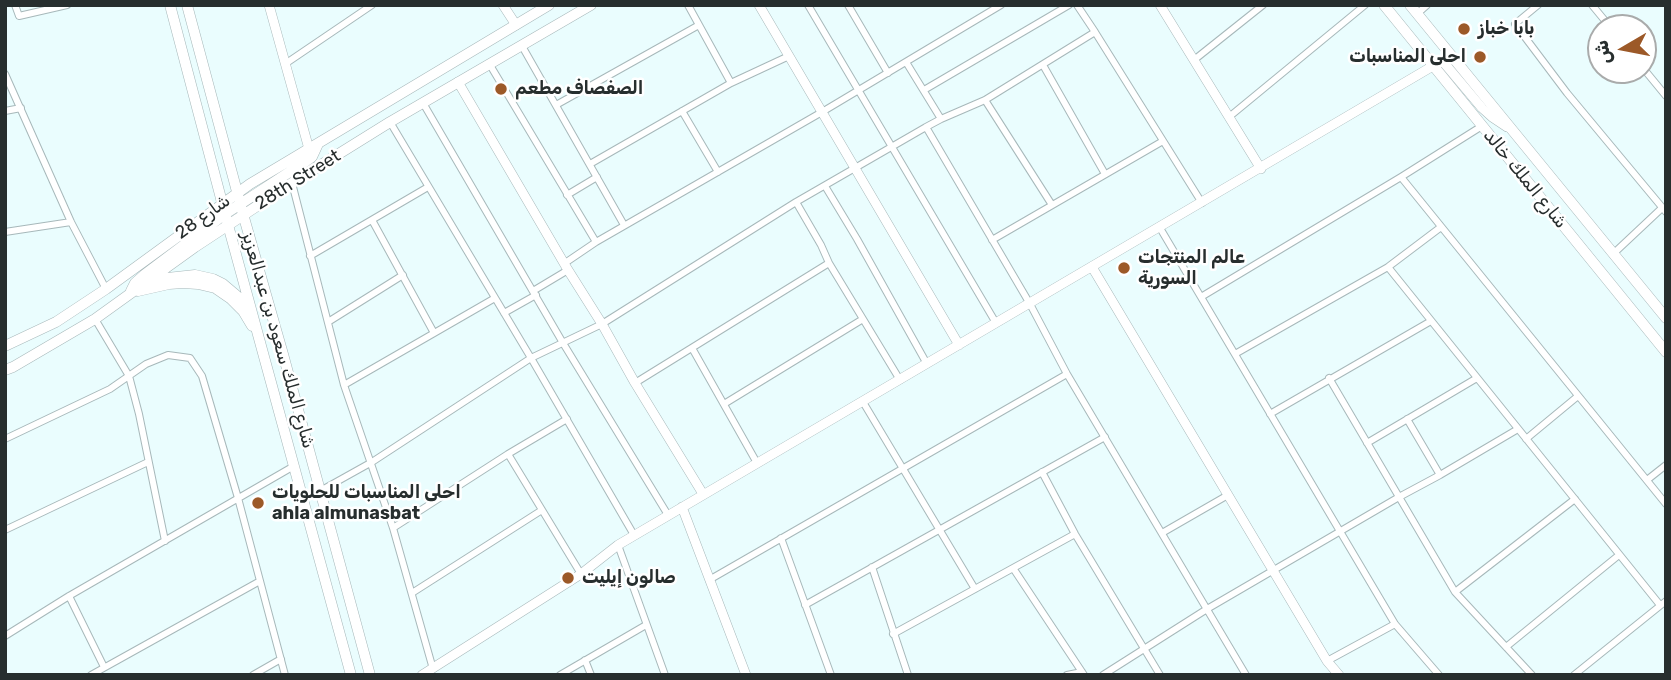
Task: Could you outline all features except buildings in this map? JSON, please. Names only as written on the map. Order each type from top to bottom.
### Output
[{"type":"main road","name":"شارع الملك سعود بن عبدالعزيز","points":[[170,5],[351,675]]},
{"type":"main road","name":"شارع الملك سعود بن عبدالعزيز","points":[[187,5],[370,675]]},
{"type":"main road","name":"شارع 28","points":[[5,346],[56,322],[318,142],[549,5]]},
{"type":"main road","name":"28th Street","points":[[7,369],[95,319],[243,214],[292,183],[390,122],[591,5]]},
{"type":"main road","name":"شارع الملك خالد","points":[[1384,5],[1666,352]]},
{"type":"main road","name":"شارع الملك خالد","points":[[1413,9],[1666,318]]},
{"type":"main road","points":[[239,198],[305,162],[312,157],[318,142]]},
{"type":"main road","points":[[224,208],[135,282],[132,293],[183,283],[215,288],[243,312],[258,336]]},
{"type":"main road","points":[[151,280],[187,275],[202,276],[223,284],[250,307]]},
{"type":"street","points":[[15,5],[19,16],[67,5]]},
{"type":"street","points":[[285,64],[372,5]]},
{"type":"street","points":[[503,5],[516,25]]},
{"type":"street","points":[[688,5],[731,83]]},
{"type":"street","points":[[759,5],[959,345]]},
{"type":"street","points":[[808,5],[996,323]]},
{"type":"street","points":[[859,5],[849,8],[888,73]]},
{"type":"street","points":[[504,313],[535,293],[596,242],[1001,5]]},
{"type":"street","points":[[924,90],[1069,5]]},
{"type":"street","points":[[1077,5],[1202,203]]},
{"type":"street","points":[[1160,5],[1261,169]]},
{"type":"street","points":[[1194,60],[1263,5]]},
{"type":"street","points":[[1229,117],[1365,5]]},
{"type":"street","points":[[1413,9],[1427,5]]},
{"type":"street","points":[[1538,5],[1515,24],[1567,93],[1664,210],[1613,254]]},
{"type":"street","points":[[270,6],[309,149]]},
{"type":"street","points":[[556,105],[699,25]]},
{"type":"street","points":[[320,491],[372,462],[531,358],[602,324],[854,167],[941,118],[985,100],[1095,32]]},
{"type":"street","points":[[522,46],[624,225]]},
{"type":"street","points":[[590,164],[731,83],[789,56]]},
{"type":"street","points":[[906,62],[941,118]]},
{"type":"street","points":[[422,675],[581,574],[618,545],[1441,62],[1446,64],[1482,108],[1511,129]]},
{"type":"street","points":[[490,65],[596,242]]},
{"type":"street","points":[[1042,65],[1105,174]]},
{"type":"street","points":[[5,74],[71,222],[106,289]]},
{"type":"street","points":[[458,82],[703,494]]},
{"type":"street","points":[[1660,88],[1666,83]]},
{"type":"street","points":[[1657,84],[1666,96]]},
{"type":"street","points":[[985,100],[1052,205]]},
{"type":"street","points":[[423,103],[563,344],[668,515]]},
{"type":"street","points":[[5,111],[21,108]]},
{"type":"street","points":[[682,111],[718,172]]},
{"type":"street","points":[[390,122],[635,535]]},
{"type":"street","points":[[1201,297],[1482,126]]},
{"type":"street","points":[[926,127],[1246,675]]},
{"type":"street","points":[[992,240],[1163,141]]},
{"type":"street","points":[[568,195],[597,177]]},
{"type":"street","points":[[1401,177],[1666,504]]},
{"type":"street","points":[[292,183],[345,385],[393,528],[433,669]]},
{"type":"street","points":[[825,186],[926,364]]},
{"type":"street","points":[[310,256],[428,187]]},
{"type":"street","points":[[796,202],[829,263],[900,380]]},
{"type":"street","points":[[372,220],[434,333]]},
{"type":"street","points":[[5,232],[71,222]]},
{"type":"street","points":[[1235,354],[1388,267],[1441,227]]},
{"type":"street","points":[[1160,228],[1395,624],[1439,675]]},
{"type":"street","points":[[635,383],[829,263]]},
{"type":"street","points":[[1092,267],[1327,661],[1339,675]]},
{"type":"street","points":[[1388,267],[1619,555],[1663,603],[1574,675]]},
{"type":"street","points":[[328,322],[402,275]]},
{"type":"street","points":[[345,385],[495,298]]},
{"type":"street","points":[[95,319],[129,376],[165,541]]},
{"type":"street","points":[[724,404],[863,319]]},
{"type":"street","points":[[1270,414],[1431,321]]},
{"type":"street","points":[[692,348],[757,463]]},
{"type":"street","points":[[5,439],[110,388],[146,364],[168,355],[190,358],[202,376],[285,675]]},
{"type":"street","points":[[709,580],[1068,373]]},
{"type":"street","points":[[1329,378],[1455,592],[1532,675]]},
{"type":"street","points":[[1367,443],[1477,378]]},
{"type":"street","points":[[1526,439],[1578,396]]},
{"type":"street","points":[[863,402],[975,589]]},
{"type":"street","points":[[393,528],[567,419]]},
{"type":"street","points":[[1407,419],[1440,475]]},
{"type":"street","points":[[1103,675],[1208,610],[1518,429]]},
{"type":"street","points":[[805,604],[1105,437]]},
{"type":"street","points":[[508,454],[581,574]]},
{"type":"street","points":[[5,530],[148,462]]},
{"type":"street","points":[[1647,480],[1666,465]]},
{"type":"street","points":[[5,636],[294,466]]},
{"type":"street","points":[[1042,472],[1075,534],[1160,675]]},
{"type":"street","points":[[1162,533],[1228,495]]},
{"type":"street","points":[[1455,592],[1574,499]]},
{"type":"street","points":[[682,507],[746,675]]},
{"type":"street","points":[[412,593],[542,510]]},
{"type":"street","points":[[893,634],[1075,534]]},
{"type":"street","points":[[781,538],[831,675]]},
{"type":"street","points":[[618,545],[665,675]]},
{"type":"street","points":[[1506,647],[1619,555]]},
{"type":"street","points":[[872,567],[908,675]]},
{"type":"street","points":[[1013,568],[1083,673],[1067,675]]},
{"type":"street","points":[[91,675],[260,581]]},
{"type":"street","points":[[69,596],[104,667]]},
{"type":"street","points":[[1327,661],[1395,624]]},
{"type":"street","points":[[560,675],[646,625]]},
{"type":"street","points":[[253,675],[281,659]]},
{"type":"street","points":[[585,660],[591,675]]},
{"type":"place","name":"بابا خباز","points":[[1464,29]]},
{"type":"place","name":"احلى المناسبات","points":[[1480,57]]},
{"type":"place","name":"الصفصاف مطعم","points":[[501,89]]},
{"type":"place","name":"عالم المنتجات السورية","points":[[1124,268]]},
{"type":"place","name":"احلى المناسبات للحلويات ahla almunasbat","points":[[258,503]]},
{"type":"place","name":"صالون إيليت","points":[[568,578]]}]
